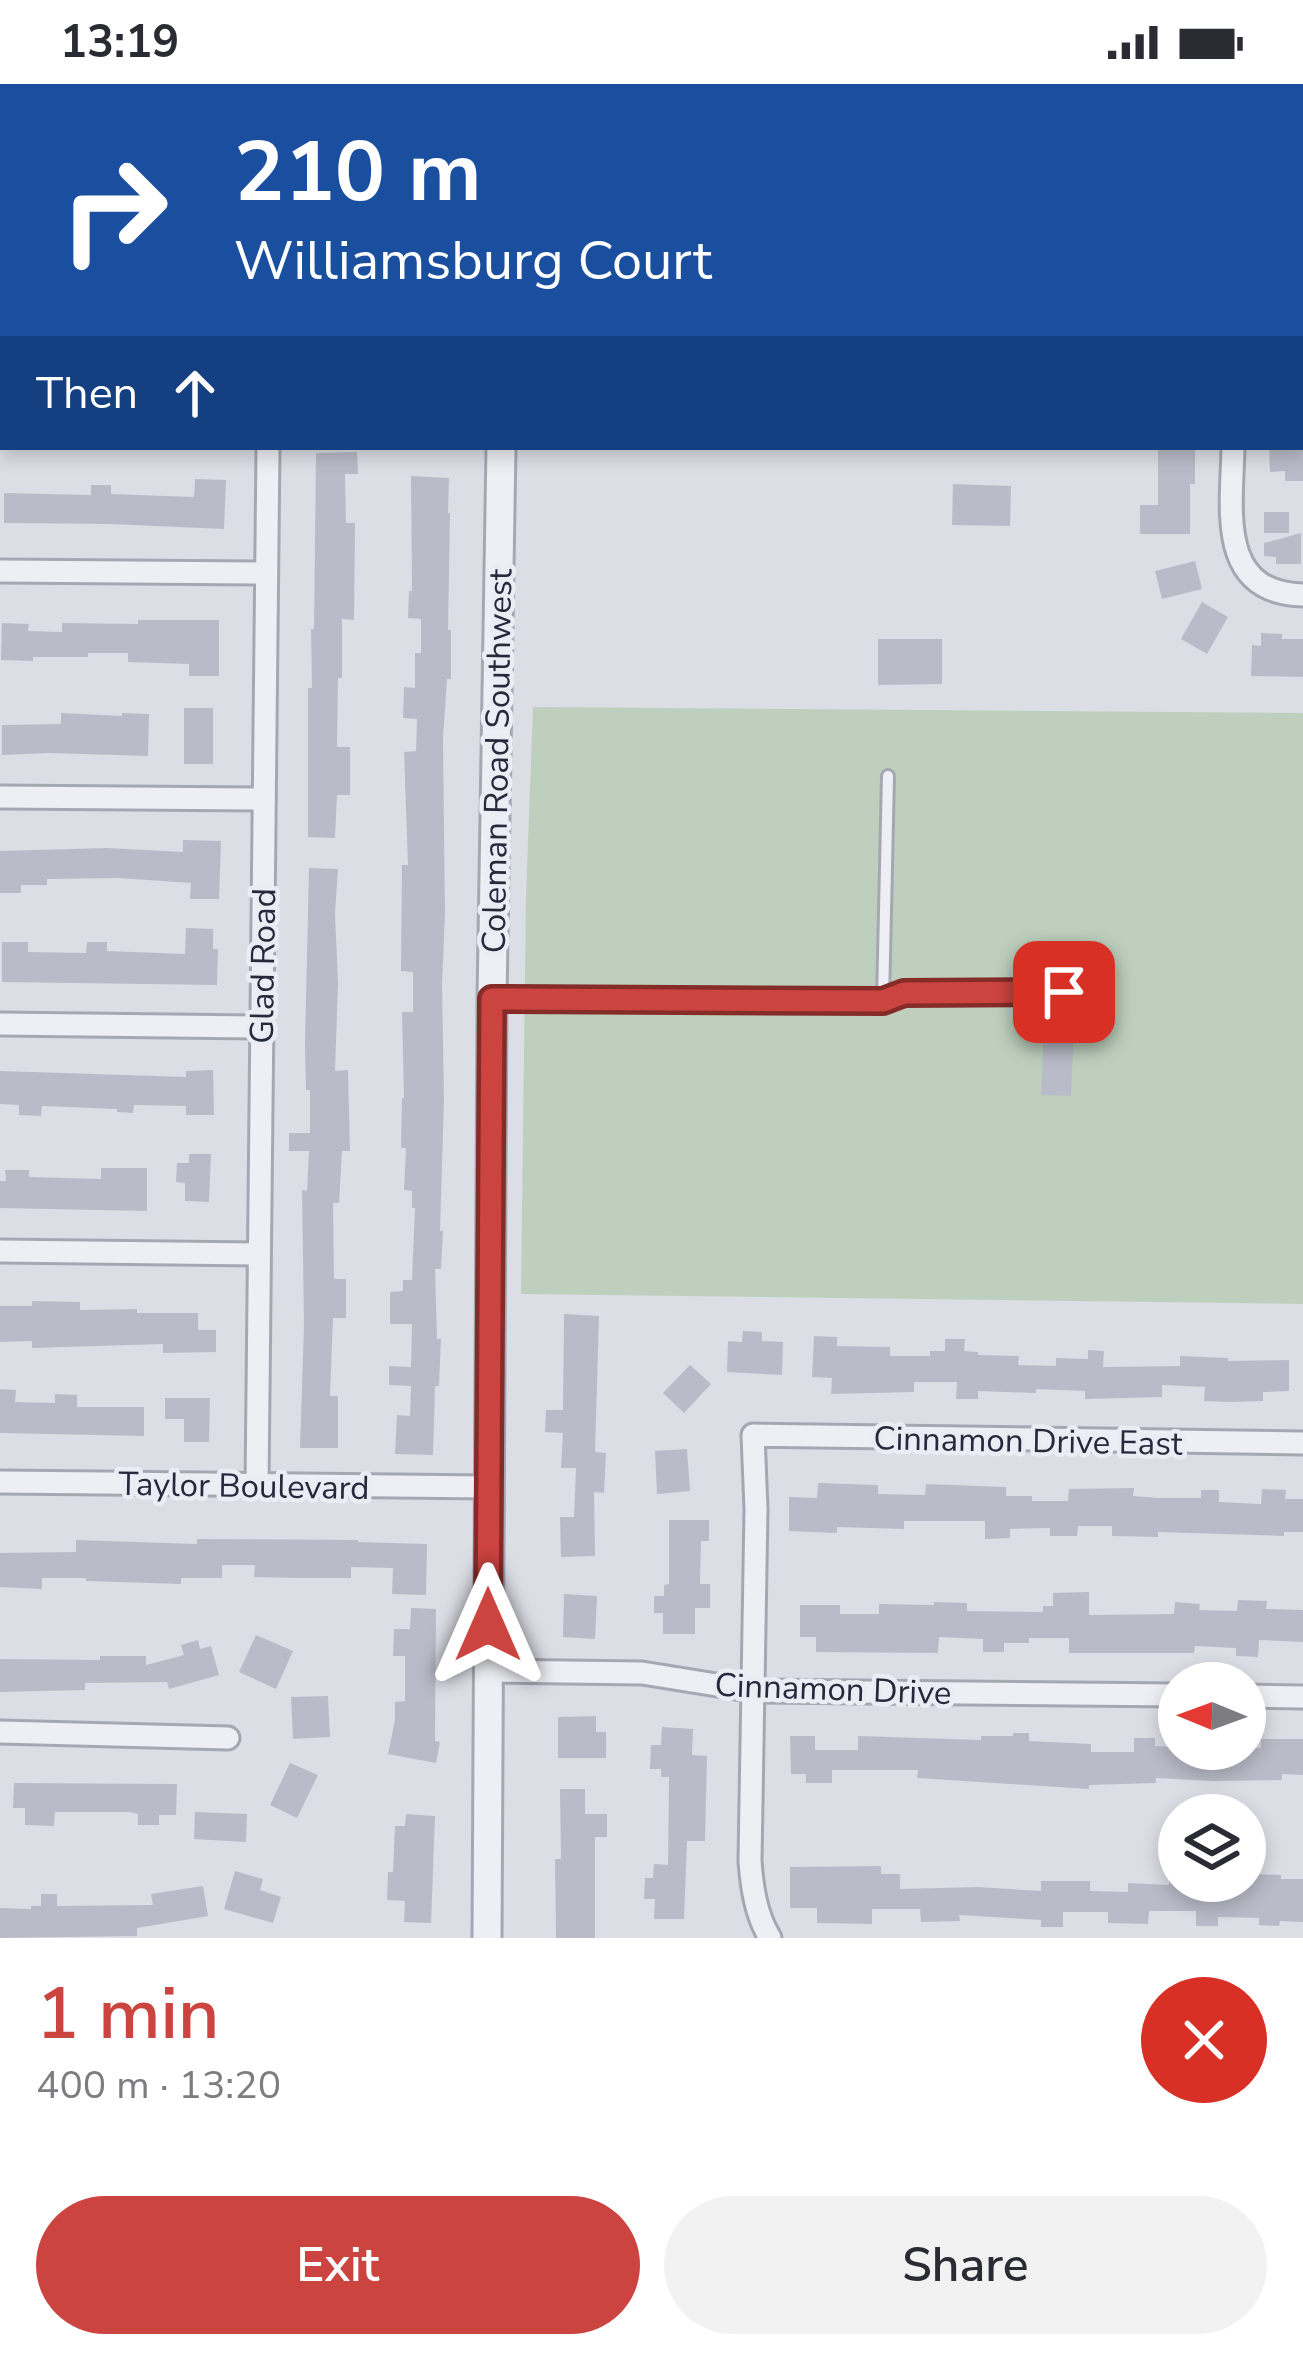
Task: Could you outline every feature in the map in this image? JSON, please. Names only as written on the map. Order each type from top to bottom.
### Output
[{"type":"street","name":"Glad Road","points":[[257,1485],[268,450]]},
{"type":"street","name":"Coleman Road Southwest","points":[[488,1938],[492,999],[501,450]]},
{"type":"street","points":[[1233,450],[1232,532],[1240,562],[1265,585],[1303,595]]},
{"type":"street","points":[[0,572],[266,574]]},
{"type":"street","points":[[0,797],[264,799]]},
{"type":"street","points":[[0,1024],[261,1027]]},
{"type":"street","points":[[0,1251],[259,1254]]},
{"type":"street","name":"Cinnamon Drive East","points":[[754,1691],[753,1435],[1303,1443]]},
{"type":"street","name":"Taylor Boulevard","points":[[0,1482],[488,1487]]},
{"type":"street","name":"Cinnamon Drive","points":[[488,1671],[642,1673],[754,1691],[1158,1695]]},
{"type":"street","points":[[754,1691],[750,1862],[754,1895],[770,1938]]},
{"type":"street","points":[[1266,1696],[1303,1696]]},
{"type":"street","points":[[0,1732],[228,1738]]},
{"type":"lane","points":[[883,1001],[889,776]]},
{"type":"lane","points":[[492,999],[883,1001],[904,993],[1064,992]]},
{"type":"green space","points":[[533,707],[1303,713],[1303,1304],[521,1294]]},
{"type":"building","points":[[1158,450],[1195,450],[1190,534],[1140,534],[1140,505],[1158,505]]},
{"type":"building","points":[[1269,450],[1303,450],[1303,481],[1285,481],[1285,471],[1270,472]]},
{"type":"building","points":[[357,452],[358,474],[345,474],[346,523],[355,523],[354,620],[342,619],[342,678],[338,678],[337,747],[350,747],[350,795],[337,795],[335,838],[308,837],[316,453]]},
{"type":"building","points":[[411,476],[449,478],[450,513],[451,679],[447,679],[443,738],[443,1231],[441,1269],[435,1269],[437,1339],[441,1339],[433,1455],[395,1454],[397,1415],[410,1416],[411,1386],[389,1385],[389,1366],[411,1367],[412,1324],[390,1324],[390,1292],[403,1291],[403,1280],[412,1280],[415,1208],[412,1191],[404,1190],[406,1148],[401,1148],[402,1012],[413,1012],[413,972],[401,971],[402,865],[408,865],[404,752],[416,751],[417,719],[403,718],[404,687],[415,688],[415,653],[421,653],[421,619],[408,618]]},
{"type":"building","points":[[195,479],[226,480],[224,529],[4,523],[4,493],[91,495],[91,485],[111,485],[111,494],[194,497]]},
{"type":"building","points":[[953,484],[1011,486],[1010,526],[952,525]]},
{"type":"building","points":[[1264,512],[1289,512],[1289,533],[1264,533]]},
{"type":"building","points":[[1301,533],[1301,564],[1276,564],[1276,557],[1264,556],[1264,543]]},
{"type":"building","points":[[1195,561],[1202,589],[1162,599],[1155,571]]},
{"type":"building","points":[[1202,602],[1228,617],[1207,654],[1181,639]]},
{"type":"building","points":[[138,620],[219,620],[219,676],[189,676],[189,664],[128,662],[128,653],[1,660],[2,623],[29,624],[28,631],[62,632],[62,623],[138,624]]},
{"type":"building","points":[[1261,633],[1303,639],[1303,677],[1251,676],[1252,645],[1261,646]]},
{"type":"building","points":[[878,639],[942,639],[942,684],[878,685]]},
{"type":"building","points":[[184,708],[213,708],[213,764],[184,764]]},
{"type":"building","points":[[61,713],[149,714],[148,756],[2,755],[2,725],[61,724]]},
{"type":"building","points":[[183,840],[221,841],[219,899],[190,899],[191,883],[118,878],[47,879],[47,885],[21,885],[21,893],[0,893],[0,851],[183,852]]},
{"type":"building","points":[[309,868],[338,869],[335,1071],[348,1070],[350,1151],[342,1151],[339,1203],[333,1203],[334,1279],[346,1279],[346,1318],[333,1318],[330,1396],[338,1396],[338,1448],[300,1448],[302,1190],[307,1191],[309,1151],[289,1151],[289,1133],[310,1133],[305,1043]]},
{"type":"building","points":[[186,928],[213,929],[217,985],[2,982],[2,942],[28,942],[28,952],[86,953],[87,942],[107,942],[107,951],[185,954]]},
{"type":"building","points":[[1044,1026],[1074,1027],[1071,1096],[1041,1095]]},
{"type":"building","points":[[213,1070],[214,1115],[186,1115],[186,1106],[134,1105],[133,1113],[42,1106],[41,1116],[19,1115],[19,1105],[0,1104],[0,1071],[186,1077],[186,1071]]},
{"type":"building","points":[[189,1154],[211,1154],[209,1202],[185,1201],[185,1183],[176,1182],[177,1163],[189,1163]]},
{"type":"building","points":[[101,1168],[147,1168],[147,1211],[0,1208],[5,1170],[29,1170],[29,1177],[101,1179]]},
{"type":"building","points":[[32,1301],[80,1302],[80,1310],[198,1313],[198,1330],[216,1330],[216,1352],[163,1353],[163,1344],[32,1348],[32,1341],[0,1342],[0,1306],[32,1306]]},
{"type":"building","points":[[564,1314],[599,1316],[595,1452],[606,1453],[604,1493],[594,1492],[595,1556],[561,1557],[560,1517],[574,1517],[576,1468],[561,1468],[563,1433],[545,1432],[546,1410],[563,1410]]},
{"type":"building","points":[[743,1331],[762,1332],[762,1341],[783,1342],[782,1375],[727,1372],[728,1341],[742,1342]]},
{"type":"building","points":[[814,1336],[837,1337],[837,1346],[890,1347],[890,1356],[930,1356],[930,1351],[945,1351],[945,1339],[965,1339],[964,1351],[1019,1356],[1018,1365],[1056,1366],[1056,1358],[1088,1359],[1088,1350],[1104,1351],[1103,1367],[1180,1366],[1180,1356],[1289,1360],[1289,1391],[1263,1392],[1263,1401],[1227,1402],[1204,1401],[1205,1387],[1162,1385],[1162,1397],[1085,1399],[1085,1391],[1036,1389],[1036,1393],[978,1391],[978,1399],[956,1399],[957,1382],[914,1382],[914,1392],[831,1394],[832,1378],[812,1377]]},
{"type":"building","points":[[690,1365],[711,1384],[684,1413],[663,1393]]},
{"type":"building","points":[[0,1389],[16,1390],[15,1402],[55,1403],[55,1394],[77,1395],[77,1407],[144,1407],[144,1436],[0,1433]]},
{"type":"building","points":[[165,1398],[210,1398],[209,1442],[184,1442],[184,1419],[165,1419]]},
{"type":"building","points":[[687,1449],[690,1491],[657,1494],[655,1451]]},
{"type":"building","points":[[818,1483],[878,1485],[878,1494],[925,1495],[926,1484],[1006,1487],[1006,1496],[1032,1496],[1032,1501],[1068,1501],[1069,1489],[1134,1488],[1133,1496],[1159,1498],[1201,1498],[1201,1490],[1219,1490],[1219,1502],[1261,1504],[1262,1489],[1286,1490],[1285,1499],[1303,1499],[1303,1532],[1284,1532],[1284,1536],[1158,1532],[1158,1537],[1112,1536],[1112,1526],[1078,1526],[1077,1536],[1050,1536],[1050,1528],[1010,1529],[1010,1538],[985,1539],[985,1521],[904,1521],[904,1529],[837,1527],[837,1533],[789,1531],[789,1497],[817,1498]]},
{"type":"building","points":[[669,1520],[709,1520],[709,1541],[701,1541],[700,1584],[710,1584],[710,1608],[695,1608],[695,1634],[663,1634],[663,1613],[654,1613],[654,1596],[664,1596],[664,1585],[669,1584]]},
{"type":"building","points":[[197,1539],[427,1544],[426,1595],[392,1594],[393,1568],[351,1567],[351,1578],[297,1578],[254,1577],[255,1565],[222,1565],[222,1578],[181,1578],[181,1584],[42,1578],[42,1589],[0,1587],[0,1553],[76,1552],[76,1540],[197,1544]]},
{"type":"building","points":[[1089,1592],[1089,1615],[1174,1614],[1175,1602],[1200,1604],[1199,1610],[1237,1611],[1238,1600],[1267,1601],[1266,1609],[1303,1610],[1303,1642],[1259,1640],[1258,1657],[1236,1656],[1236,1648],[1195,1646],[1194,1653],[1069,1653],[1069,1638],[1004,1643],[1004,1652],[983,1652],[983,1639],[939,1637],[938,1653],[816,1652],[816,1637],[800,1637],[800,1605],[840,1605],[840,1614],[879,1614],[879,1604],[934,1602],[967,1603],[967,1611],[1043,1612],[1043,1606],[1053,1606],[1053,1593]]},
{"type":"building","points":[[564,1594],[597,1596],[595,1639],[563,1637]]},
{"type":"building","points":[[411,1608],[436,1609],[435,1741],[440,1742],[436,1763],[388,1754],[395,1702],[405,1701],[405,1656],[393,1656],[394,1629],[410,1629]]},
{"type":"building","points":[[256,1635],[293,1651],[276,1689],[239,1672]]},
{"type":"building","points":[[198,1640],[200,1649],[211,1646],[219,1675],[169,1689],[167,1682],[85,1683],[85,1690],[0,1692],[0,1659],[146,1656],[146,1665],[184,1655],[181,1645]]},
{"type":"building","points":[[328,1696],[330,1737],[293,1739],[291,1697]]},
{"type":"building","points":[[596,1716],[596,1732],[606,1732],[606,1758],[558,1758],[558,1717]]},
{"type":"building","points":[[662,1727],[693,1729],[692,1755],[707,1756],[705,1841],[687,1841],[684,1919],[654,1919],[655,1899],[644,1899],[645,1878],[653,1878],[654,1864],[668,1865],[669,1777],[661,1777],[661,1769],[650,1769],[651,1745],[661,1745]]},
{"type":"building","points":[[1029,1733],[1029,1741],[1091,1744],[1091,1752],[1134,1752],[1134,1738],[1155,1738],[1158,1770],[1266,1770],[1266,1739],[1303,1739],[1303,1775],[1282,1774],[1282,1780],[1156,1778],[1156,1783],[1089,1785],[1089,1789],[917,1778],[918,1770],[832,1770],[832,1783],[806,1783],[806,1774],[791,1774],[790,1736],[815,1736],[815,1750],[858,1750],[858,1736],[981,1740],[981,1736]]},
{"type":"building","points":[[290,1763],[318,1775],[297,1818],[270,1805]]},
{"type":"building","points":[[14,1783],[177,1784],[176,1815],[159,1815],[159,1825],[138,1825],[138,1814],[130,1812],[55,1812],[54,1826],[25,1825],[25,1808],[13,1808]]},
{"type":"building","points":[[560,1789],[585,1789],[585,1814],[607,1814],[607,1837],[595,1837],[595,1938],[556,1938]]},
{"type":"building","points":[[195,1812],[247,1814],[246,1842],[194,1839]]},
{"type":"building","points":[[406,1814],[435,1816],[431,1923],[404,1922],[405,1901],[387,1900],[395,1826],[405,1826]]},
{"type":"building","points":[[881,1866],[881,1874],[900,1874],[900,1889],[1041,1891],[1041,1881],[1090,1881],[1090,1891],[1128,1892],[1128,1883],[1158,1884],[1158,1902],[1266,1902],[1266,1874],[1281,1875],[1281,1879],[1303,1879],[1303,1922],[1259,1925],[1259,1918],[1218,1917],[1218,1926],[1196,1926],[1196,1911],[1149,1911],[1148,1924],[1108,1923],[1108,1912],[1063,1912],[1063,1927],[1041,1927],[1041,1920],[959,1915],[960,1921],[921,1922],[920,1909],[872,1909],[872,1924],[817,1923],[817,1908],[790,1908],[790,1867]]},
{"type":"building","points":[[235,1871],[263,1879],[260,1890],[281,1897],[273,1923],[224,1909]]},
{"type":"building","points":[[203,1886],[208,1916],[137,1928],[137,1936],[0,1938],[0,1908],[41,1906],[41,1894],[57,1894],[57,1906],[153,1905],[151,1894]]},
{"type":"route","points":[[488,1625],[492,999],[883,1001],[904,993],[1064,992]]}]
